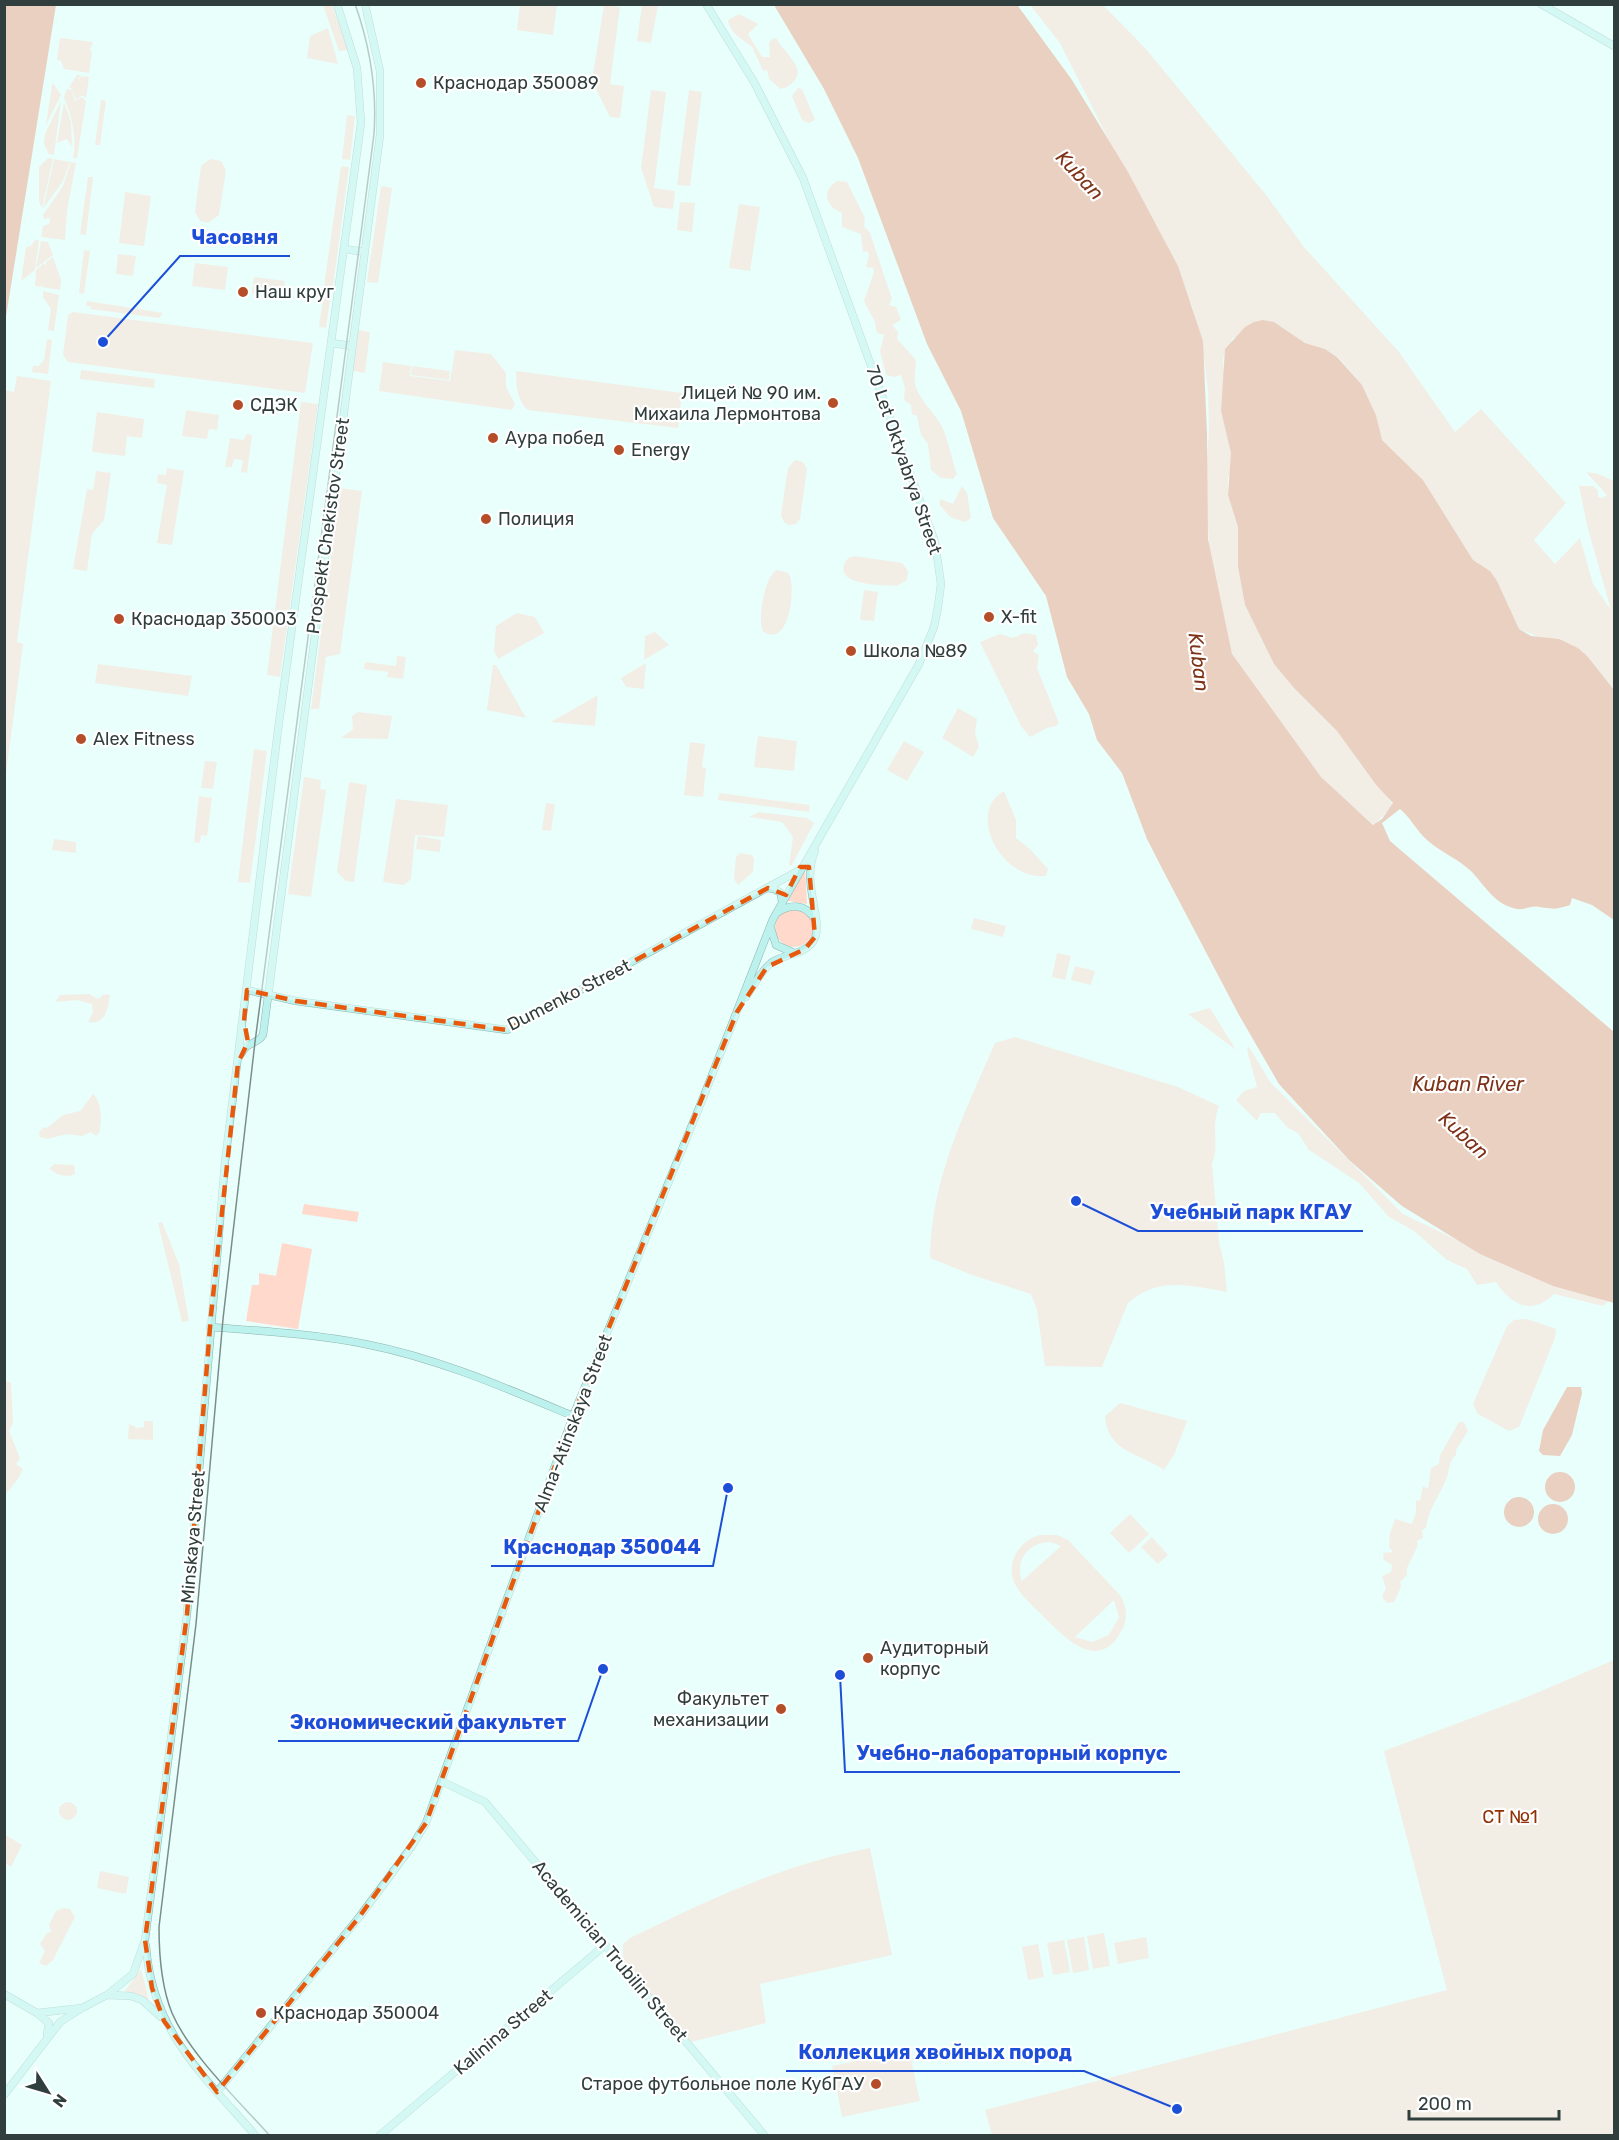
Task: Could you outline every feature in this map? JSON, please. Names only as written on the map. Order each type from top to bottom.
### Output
[{"type":"main road","name":"Prospekt Chekistov Street","points":[[238,1063],[278,730],[362,111],[354,53],[338,4]]},
{"type":"main road","name":"Prospekt Chekistov Street","points":[[238,1063],[245,1046],[263,1035],[380,135],[381,100],[377,48],[365,4]]},
{"type":"main road","name":"70 Let Oktyabrya Street","points":[[706,4],[754,82],[803,177],[922,504],[939,561],[938,607],[927,648],[822,834],[799,869],[777,912]]},
{"type":"main road","points":[[1540,4],[1614,46]]},
{"type":"main road","points":[[345,249],[364,252]]},
{"type":"main road","points":[[332,343],[352,346]]},
{"type":"main road","points":[[771,926],[772,937],[778,946],[788,951],[800,951],[814,939],[816,921],[809,885],[810,868],[822,834]]},
{"type":"main road","points":[[799,869],[806,865],[810,868]]},
{"type":"main road","name":"Dumenko Street","points":[[247,990],[296,1001],[507,1030],[799,869]]},
{"type":"main road","points":[[768,888],[781,893],[782,903]]},
{"type":"main road","points":[[777,912],[788,907],[800,907],[809,912],[816,921]]},
{"type":"main road","name":"Alma-Atinskaya Street","points":[[217,2092],[356,1921],[412,1846],[426,1823],[443,1782],[573,1416],[777,912]]},
{"type":"main road","name":"Alma-Atinskaya Street","points":[[737,1012],[767,967],[782,956],[800,951]]},
{"type":"main road","name":"Prospekt Chekistov Street","points":[[244,1021],[244,1034],[252,1043]]},
{"type":"main road","name":"Minskaya Street","points":[[82,2008],[108,1995],[133,1974],[145,1940],[187,1614],[210,1327],[238,1063]]},
{"type":"main road","points":[[210,1327],[293,1334],[374,1346],[433,1361],[573,1416]]},
{"type":"main road","name":"Academician Trubilin Street","points":[[443,1782],[484,1802],[765,2136]]},
{"type":"main road","points":[[145,1940],[152,1988],[164,2021]]},
{"type":"main road","name":"Kalinina Street","points":[[379,2136],[604,1946]]},
{"type":"main road","points":[[4,1994],[38,2013],[49,2023],[45,2039]]},
{"type":"main road","points":[[108,1995],[131,1996],[142,2000],[164,2021],[217,2092],[256,2136]]},
{"type":"main road","points":[[38,2013],[82,2008]]},
{"type":"main road","points":[[4,2095],[60,2022],[82,2008]]},
{"type":"main road","name":"Kalinina Street","points":[[384,2136],[402,2118]]},
{"type":"highlighted area","points":[[800,867],[809,867],[815,937],[805,949],[767,967],[737,1012],[573,1416],[426,1823],[360,1916],[217,2092],[164,2021],[152,1988],[145,1940],[187,1614],[211,1315],[238,1063],[248,1042],[244,1021],[247,990],[296,1001],[507,1030],[768,888],[786,895]]},
{"type":"green space","points":[[323,5],[332,5],[349,50],[339,51]]},
{"type":"green space","points":[[520,5],[557,5],[553,35],[517,30]]},
{"type":"green space","points":[[604,5],[620,7],[610,84],[624,86],[620,118],[610,117],[592,81]]},
{"type":"green space","points":[[642,5],[658,5],[651,43],[637,41]]},
{"type":"green space","points":[[1030,5],[1103,5],[1146,49],[1267,196],[1304,247],[1399,352],[1455,432],[1481,409],[1566,503],[1534,540],[1555,564],[1580,538],[1593,584],[1611,610],[1588,529],[1579,486],[1593,486],[1598,490],[1598,497],[1603,498],[1607,495],[1586,472],[1614,481],[1614,690],[1588,657],[1519,629],[1490,571],[1473,560],[1423,480],[1382,440],[1376,415],[1362,385],[1338,357],[1325,349],[1305,343],[1274,322],[1233,338],[1223,358],[1221,411],[1231,453],[1232,468],[1228,478],[1228,495],[1238,527],[1238,567],[1245,605],[1274,664],[1294,688],[1337,731],[1393,805],[1374,825],[1332,789],[1297,750],[1235,670],[1210,552],[1205,492],[1209,429],[1208,389],[1202,345],[1192,306],[1060,43]]},
{"type":"green space","points":[[739,14],[758,24],[748,34],[762,57],[770,57],[769,43],[773,38],[777,39],[796,65],[797,77],[789,86],[780,89],[769,79],[767,70],[763,71],[753,48],[732,30],[728,20]]},
{"type":"green space","points":[[328,28],[338,64],[307,58],[310,36]]},
{"type":"green space","points":[[60,38],[93,42],[90,50],[92,52],[89,73],[64,69],[61,61],[57,59]]},
{"type":"green space","points":[[77,75],[80,75],[79,81],[81,76],[89,77],[86,98],[82,95],[76,100],[73,91],[75,101],[82,97],[86,101],[77,158],[73,158],[73,127],[64,97],[67,89],[74,90],[69,87]]},
{"type":"green space","points":[[53,83],[61,95],[46,125],[52,85]]},
{"type":"green space","points":[[798,88],[802,89],[815,120],[809,123],[802,120],[792,96]]},
{"type":"green space","points":[[651,90],[666,92],[654,188],[675,191],[673,209],[654,207],[641,168]]},
{"type":"green space","points":[[689,90],[702,92],[690,186],[677,185]]},
{"type":"green space","points":[[101,100],[106,101],[100,145],[95,145]]},
{"type":"green space","points":[[61,101],[54,155],[49,154],[44,144],[45,134]]},
{"type":"green space","points":[[64,102],[71,122],[72,147],[67,139],[57,143]]},
{"type":"green space","points":[[347,115],[355,116],[350,160],[342,159]]},
{"type":"green space","points":[[48,158],[53,159],[42,208],[39,201],[39,167]]},
{"type":"green space","points":[[54,159],[70,162],[63,181],[43,209]]},
{"type":"green space","points":[[210,159],[221,161],[226,170],[219,215],[208,223],[200,221],[195,212],[201,166]]},
{"type":"green space","points":[[71,162],[76,163],[67,210],[65,240],[41,237],[43,226],[49,224],[50,218],[44,219],[43,215],[63,186]]},
{"type":"green space","points":[[341,166],[349,167],[333,287],[324,286]]},
{"type":"green space","points":[[88,177],[93,177],[86,235],[80,234]]},
{"type":"green space","points":[[837,181],[847,182],[865,218],[864,226],[870,233],[892,299],[889,305],[896,307],[901,320],[892,325],[898,332],[897,339],[916,360],[916,388],[944,431],[957,474],[953,479],[941,478],[931,470],[928,444],[921,435],[917,416],[912,414],[911,405],[904,400],[905,388],[901,375],[894,377],[886,375],[880,351],[884,335],[877,333],[875,322],[864,301],[874,272],[873,268],[866,267],[869,255],[867,251],[863,252],[861,234],[842,227],[842,213],[829,203],[827,194]]},
{"type":"green space","points":[[381,186],[392,188],[378,283],[367,282]]},
{"type":"green space","points":[[125,192],[151,196],[144,246],[119,243]]},
{"type":"green space","points":[[680,202],[695,203],[692,232],[677,230]]},
{"type":"green space","points":[[739,204],[760,207],[750,271],[729,268]]},
{"type":"green space","points":[[35,240],[39,240],[35,270],[21,281],[26,247],[31,246]]},
{"type":"green space","points":[[41,241],[48,242],[53,255],[36,268]]},
{"type":"green space","points":[[84,250],[90,251],[84,294],[79,293]]},
{"type":"green space","points":[[118,254],[136,256],[133,276],[116,274]]},
{"type":"green space","points":[[53,257],[61,280],[60,290],[42,287],[43,282],[41,287],[35,286],[36,270],[44,263],[46,266],[46,262]]},
{"type":"green space","points":[[195,263],[228,267],[225,290],[192,286]]},
{"type":"green space","points":[[254,277],[285,281],[283,297],[252,293]]},
{"type":"green space","points":[[43,291],[59,295],[54,331],[48,330],[51,309],[43,297]]},
{"type":"green space","points":[[324,292],[331,293],[326,328],[319,327]]},
{"type":"green space","points":[[87,301],[163,313],[159,318],[90,309],[91,306],[86,306]]},
{"type":"green space","points":[[73,312],[313,343],[305,393],[68,362],[63,355],[68,315]]},
{"type":"green space","points":[[358,330],[370,332],[365,373],[353,371]]},
{"type":"green space","points":[[47,339],[52,340],[48,374],[32,372],[33,366],[39,366],[44,360]]},
{"type":"green space","points":[[455,350],[491,354],[506,373],[506,387],[515,404],[512,410],[379,391],[383,362],[411,366],[410,376],[450,381]]},
{"type":"green space","points":[[412,366],[450,371],[449,380],[411,375]]},
{"type":"green space","points":[[81,370],[155,379],[154,388],[80,379]]},
{"type":"green space","points":[[516,371],[682,393],[678,428],[528,410],[519,397]]},
{"type":"green space","points":[[17,376],[51,381],[17,642],[23,644],[5,782],[4,390],[14,392]]},
{"type":"green space","points":[[301,402],[318,404],[280,677],[267,675]]},
{"type":"green space","points":[[186,410],[219,415],[217,430],[209,429],[207,439],[182,436]]},
{"type":"green space","points":[[97,412],[144,419],[142,438],[127,436],[125,456],[92,452]]},
{"type":"green space","points":[[247,434],[252,435],[247,473],[241,472],[243,460],[234,459],[232,467],[225,467],[230,438],[243,440]]},
{"type":"green space","points":[[795,460],[803,462],[807,469],[800,519],[796,524],[789,525],[784,522],[781,515],[788,468]]},
{"type":"green space","points":[[167,468],[184,471],[172,545],[157,543],[167,485],[157,483],[158,474],[166,475]]},
{"type":"green space","points":[[96,471],[111,473],[104,520],[92,534],[87,571],[73,569],[87,489],[93,490]]},
{"type":"green space","points":[[962,486],[967,493],[971,518],[965,522],[950,517],[939,504],[941,499],[953,504]]},
{"type":"green space","points":[[340,488],[362,491],[340,654],[326,657],[319,709],[311,709]]},
{"type":"green space","points":[[855,556],[902,563],[908,571],[907,580],[897,586],[854,581],[844,572],[844,565],[849,558]]},
{"type":"green space","points":[[777,570],[788,573],[792,589],[785,624],[780,632],[772,635],[763,631],[761,617],[766,588]]},
{"type":"green space","points":[[864,590],[878,592],[874,621],[860,620]]},
{"type":"green space","points":[[517,613],[535,617],[544,633],[498,659],[494,651],[496,626]]},
{"type":"green space","points":[[655,632],[669,645],[644,660],[645,636]]},
{"type":"green space","points":[[1024,633],[1036,635],[1038,645],[1033,651],[1039,655],[1037,668],[1059,723],[1030,737],[1021,726],[980,642],[1000,634],[1013,638]]},
{"type":"green space","points":[[397,656],[406,657],[403,679],[387,677],[388,672],[364,669],[365,662],[396,666]]},
{"type":"green space","points":[[646,663],[644,689],[626,687],[621,678]]},
{"type":"green space","points":[[98,664],[192,676],[188,696],[95,683]]},
{"type":"green space","points":[[493,665],[496,665],[526,718],[487,710]]},
{"type":"green space","points":[[598,695],[595,726],[551,722]]},
{"type":"green space","points":[[958,708],[977,719],[975,733],[979,747],[973,757],[942,738]]},
{"type":"green space","points":[[358,712],[392,716],[388,739],[341,738],[353,729],[352,716]]},
{"type":"green space","points":[[758,736],[797,741],[794,771],[754,767]]},
{"type":"green space","points":[[904,741],[924,752],[907,781],[887,770]]},
{"type":"green space","points":[[690,742],[705,744],[702,767],[706,768],[703,797],[684,795]]},
{"type":"green space","points":[[254,749],[267,751],[250,883],[238,882]]},
{"type":"green space","points":[[205,761],[217,762],[213,789],[201,788]]},
{"type":"green space","points":[[304,777],[321,780],[320,789],[326,790],[311,897],[288,894]]},
{"type":"green space","points":[[349,782],[367,785],[354,882],[346,881],[337,872]]},
{"type":"green space","points":[[1004,791],[1016,820],[1016,838],[1030,849],[1048,869],[1046,876],[1029,874],[1015,867],[1002,856],[994,843],[988,828],[988,814],[993,801]]},
{"type":"green space","points":[[719,793],[810,805],[809,812],[718,800]]},
{"type":"green space","points":[[199,796],[212,798],[207,836],[201,835],[200,843],[194,842]]},
{"type":"green space","points":[[396,799],[448,805],[444,837],[415,835],[411,879],[404,885],[383,882]]},
{"type":"green space","points":[[546,803],[555,804],[551,831],[542,830]]},
{"type":"green space","points":[[759,812],[807,818],[814,823],[792,865],[789,865],[793,837],[782,822],[749,817]]},
{"type":"green space","points":[[418,836],[441,840],[440,852],[416,849]]},
{"type":"green space","points":[[54,839],[76,842],[76,853],[52,850]]},
{"type":"green space","points":[[740,853],[752,855],[754,859],[753,872],[738,885],[734,879],[736,857]]},
{"type":"green space","points":[[805,869],[807,904],[789,901],[787,899]]},
{"type":"green space","points":[[794,909],[808,914],[813,928],[808,942],[794,947],[780,942],[775,928],[780,914]]},
{"type":"green space","points":[[974,918],[1006,926],[1003,937],[971,929]]},
{"type":"green space","points":[[1057,953],[1071,956],[1065,980],[1052,977]]},
{"type":"green space","points":[[1075,966],[1095,971],[1091,985],[1071,980]]},
{"type":"green space","points":[[89,994],[98,999],[104,994],[110,995],[107,1011],[98,1021],[88,1022],[93,1012],[92,1004],[77,1000],[55,1002],[60,995]]},
{"type":"green space","points":[[1210,1008],[1236,1050],[1188,1014]]},
{"type":"green space","points":[[1015,1037],[1178,1087],[1219,1106],[1215,1122],[1215,1150],[1212,1164],[1219,1242],[1227,1292],[1176,1285],[1151,1289],[1140,1295],[1128,1303],[1102,1367],[1045,1366],[1037,1310],[1031,1294],[972,1275],[930,1258],[936,1201],[961,1121],[995,1043]]},
{"type":"green space","points":[[1249,1047],[1271,1083],[1403,1214],[1503,1262],[1608,1302],[1603,1306],[1554,1294],[1538,1305],[1522,1305],[1508,1297],[1496,1282],[1477,1285],[1467,1269],[1447,1260],[1414,1231],[1389,1217],[1359,1183],[1309,1150],[1298,1133],[1288,1128],[1275,1113],[1261,1113],[1257,1121],[1236,1100],[1244,1091],[1257,1087],[1247,1050]]},
{"type":"green space","points":[[93,1094],[98,1102],[101,1118],[99,1133],[96,1136],[91,1132],[82,1136],[67,1134],[47,1139],[40,1137],[39,1132],[44,1127],[47,1128],[63,1115],[80,1111]]},
{"type":"green space","points":[[54,1164],[74,1165],[75,1174],[65,1176],[55,1173],[49,1169]]},
{"type":"green space","points":[[304,1204],[359,1212],[357,1222],[302,1214]]},
{"type":"green space","points":[[162,1222],[179,1264],[189,1321],[182,1322],[158,1223]]},
{"type":"green space","points":[[282,1243],[312,1249],[298,1329],[246,1321],[252,1285],[259,1285],[259,1273],[276,1276]]},
{"type":"green space","points":[[1527,1319],[1556,1329],[1555,1338],[1519,1427],[1509,1431],[1478,1414],[1473,1404],[1507,1326],[1514,1320]]},
{"type":"green space","points":[[5,1382],[11,1382],[13,1423],[9,1431],[20,1458],[16,1464],[23,1469],[5,1495]]},
{"type":"green space","points":[[1120,1403],[1187,1421],[1174,1455],[1164,1470],[1126,1450],[1112,1438],[1105,1416]]},
{"type":"green space","points":[[144,1421],[153,1421],[153,1440],[128,1439],[129,1424],[137,1428],[144,1427]]},
{"type":"green space","points":[[1459,1422],[1464,1422],[1468,1431],[1456,1450],[1446,1480],[1429,1515],[1426,1528],[1422,1530],[1423,1538],[1417,1541],[1418,1545],[1407,1568],[1407,1575],[1400,1582],[1401,1587],[1394,1602],[1387,1603],[1382,1597],[1386,1588],[1382,1576],[1391,1572],[1392,1565],[1384,1560],[1383,1553],[1393,1552],[1389,1547],[1390,1533],[1395,1519],[1412,1524],[1416,1512],[1416,1500],[1420,1501],[1423,1486],[1428,1489],[1431,1468],[1439,1464],[1440,1455]]},
{"type":"green space","points":[[1130,1514],[1149,1534],[1129,1553],[1110,1533]]},
{"type":"green space","points":[[1039,1535],[1057,1535],[1068,1540],[1120,1595],[1126,1617],[1122,1630],[1113,1643],[1103,1649],[1093,1651],[1082,1648],[1062,1634],[1022,1595],[1013,1578],[1012,1562],[1019,1549],[1031,1538]],"holes":[[[1050,1542],[1061,1546],[1022,1581],[1020,1566],[1025,1554],[1036,1545]],[[1114,1600],[1119,1617],[1109,1635],[1092,1642],[1075,1637]]]},
{"type":"green space","points":[[1152,1537],[1168,1555],[1158,1564],[1141,1547]]},
{"type":"green space","name":"СТ №1","points":[[1614,1660],[1614,2135],[992,2135],[985,2110],[1447,1990],[1384,1751],[1522,1699]]},
{"type":"green space","points":[[64,1802],[72,1802],[77,1807],[75,1818],[64,1820],[59,1815],[59,1807]]},
{"type":"green space","points":[[4,1834],[22,1845],[11,1867],[5,1863]]},
{"type":"green space","points":[[870,1848],[892,1955],[760,1984],[766,2023],[691,2042],[623,1962],[623,1944],[630,1938],[690,1910],[747,1885],[805,1864]]},
{"type":"green space","points":[[100,1871],[129,1877],[126,1894],[97,1888]]},
{"type":"green space","points":[[63,1908],[70,1909],[75,1917],[53,1960],[46,1966],[39,1963],[45,1951],[40,1944],[47,1933],[51,1932],[49,1925],[56,1911]]},
{"type":"green space","points":[[1104,1933],[1110,1966],[1093,1969],[1087,1936]]},
{"type":"green space","points":[[1084,1937],[1089,1970],[1073,1973],[1067,1940]]},
{"type":"green space","points":[[1146,1937],[1149,1958],[1118,1964],[1114,1943]]},
{"type":"green space","points":[[1064,1940],[1070,1972],[1053,1975],[1047,1943]]},
{"type":"green space","points":[[1038,1944],[1044,1977],[1028,1980],[1022,1947]]},
{"type":"green space","points":[[141,1969],[149,2000],[125,1991]]},
{"type":"green space","name":"Старое футбольное поле КубГАУ","points":[[909,2050],[920,2101],[842,2117],[832,2066]]},
{"type":"water","points":[[4,5],[56,5],[5,323]]},
{"type":"water","name":"Kuban River","points":[[774,5],[1018,6],[1072,80],[1128,172],[1178,266],[1203,341],[1208,539],[1232,654],[1321,777],[1373,825],[1382,819],[1393,803],[1377,786],[1337,731],[1294,688],[1274,664],[1245,605],[1238,567],[1238,527],[1228,495],[1231,453],[1221,411],[1225,349],[1245,327],[1263,320],[1274,322],[1305,343],[1325,349],[1337,357],[1362,385],[1376,415],[1382,440],[1423,480],[1473,560],[1490,571],[1519,629],[1531,636],[1559,639],[1578,648],[1614,690],[1614,920],[1592,905],[1572,898],[1570,905],[1551,909],[1509,907],[1491,894],[1467,867],[1427,840],[1400,809],[1382,823],[1390,841],[1614,1032],[1614,1303],[1553,1286],[1480,1254],[1402,1206],[1349,1160],[1279,1084],[1239,1015],[1147,839],[1122,773],[1097,740],[1089,714],[1067,677],[1046,596],[993,518],[961,411],[927,344],[858,158],[824,89]]},
{"type":"water","points":[[1567,1387],[1581,1387],[1582,1393],[1572,1435],[1560,1456],[1543,1455],[1539,1451],[1543,1430]]},
{"type":"water","points":[[1560,1472],[1571,1476],[1575,1487],[1571,1498],[1560,1502],[1549,1498],[1545,1487],[1549,1476]]},
{"type":"water","points":[[1519,1497],[1530,1501],[1534,1512],[1530,1523],[1519,1527],[1508,1523],[1504,1512],[1508,1501]]},
{"type":"water","points":[[1553,1504],[1564,1508],[1568,1519],[1564,1530],[1553,1534],[1542,1530],[1538,1519],[1542,1508]]},
{"type":"tram line","points":[[270,2136],[216,2078],[180,2029],[168,2003],[163,1982],[159,1927],[196,1624],[223,1319],[255,1042],[374,134],[371,68],[365,36],[355,4]]},
{"type":"place","name":"Краснодар 350089","points":[[421,83]]},
{"type":"place","name":"Наш круг","points":[[243,292]]},
{"type":"place","name":"Часовня","points":[[103,342]]},
{"type":"place","name":"Лицей № 90 им. Михаила Лермонтова","points":[[833,403]]},
{"type":"place","name":"СДЭК","points":[[238,405]]},
{"type":"place","name":"Аура побед","points":[[493,438]]},
{"type":"place","name":"Energy","points":[[619,450]]},
{"type":"place","name":"Полиция","points":[[486,519]]},
{"type":"place","name":"X-fit","points":[[989,617]]},
{"type":"place","name":"Краснодар 350003","points":[[119,619]]},
{"type":"place","name":"Школа №89","points":[[851,651]]},
{"type":"place","name":"Alex Fitness","points":[[81,739]]},
{"type":"place","name":"Учебный парк КГАУ","points":[[1076,1201]]},
{"type":"place","name":"Краснодар 350044","points":[[728,1488]]},
{"type":"place","name":"Аудиторный корпус","points":[[868,1658]]},
{"type":"place","name":"Экономический факультет","points":[[603,1669]]},
{"type":"place","name":"Учебно-лабораторный корпус","points":[[840,1675]]},
{"type":"place","name":"Факультет механизации","points":[[781,1709]]},
{"type":"place","name":"Краснодар 350004","points":[[261,2013]]},
{"type":"place","name":"Старое футбольное поле КубГАУ","points":[[876,2084]]},
{"type":"place","name":"Коллекция хвойных пород","points":[[1177,2109]]},
{"type":"water label","name":"Kuban","points":[[1080,175]]},
{"type":"water label","name":"Kuban","points":[[1199,662]]},
{"type":"water label","name":"Kuban","points":[[1464,1135]]}]
